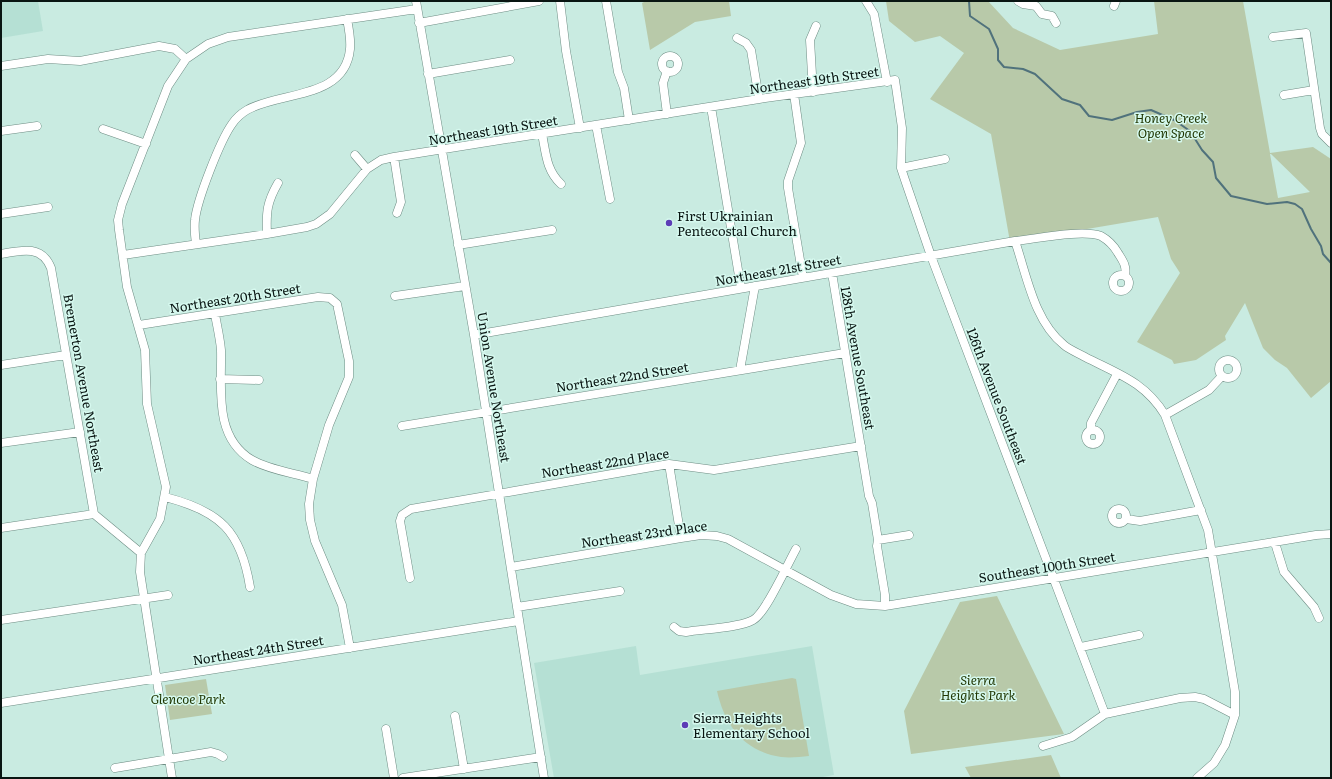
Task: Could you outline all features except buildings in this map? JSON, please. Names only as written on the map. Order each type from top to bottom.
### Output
[{"type":"street","points":[[419,22],[539,1]]},
{"type":"street","points":[[560,1],[566,51],[580,128]]},
{"type":"street","points":[[606,1],[618,72],[624,88],[629,120]]},
{"type":"street","name":"126th Avenue Southeast","points":[[866,1],[874,14],[902,128],[901,168],[931,256],[1105,714]]},
{"type":"street","points":[[1018,1],[1023,4],[1036,6],[1042,14],[1052,16],[1056,23]]},
{"type":"street","points":[[172,778],[140,572],[141,553],[160,519],[165,497],[164,477],[147,404],[146,350],[127,287],[119,230],[120,212],[168,86],[186,59],[208,44],[228,36],[347,19],[416,5]]},
{"type":"street","name":"Union Avenue Northeast","points":[[416,5],[474,335],[544,778]]},
{"type":"street","points":[[196,244],[194,229],[197,209],[224,138],[233,122],[252,107],[318,89],[338,75],[347,62],[350,48],[347,19]]},
{"type":"street","points":[[813,92],[810,40],[816,26]]},
{"type":"street","points":[[1273,37],[1306,33],[1320,128],[1322,134],[1331,143]]},
{"type":"street","points":[[737,38],[746,43],[751,50],[759,99]]},
{"type":"street","points":[[1,66],[48,59],[80,61],[159,46],[175,49],[186,59]]},
{"type":"street","points":[[428,74],[510,60]]},
{"type":"street","points":[[667,71],[663,87],[667,114]]},
{"type":"street","name":"Northeast 19th Street","points":[[123,255],[307,228],[323,220],[330,214],[367,169],[381,160],[394,157],[759,99],[891,81]]},
{"type":"street","points":[[1284,95],[1314,90]]},
{"type":"street","points":[[794,94],[802,143],[788,181],[788,195],[803,278]]},
{"type":"street","points":[[711,107],[741,288]]},
{"type":"street","points":[[596,125],[610,199]]},
{"type":"street","points":[[1,131],[37,126]]},
{"type":"street","points":[[103,129],[146,144]]},
{"type":"street","points":[[542,134],[548,166],[551,174],[560,184]]},
{"type":"street","points":[[356,155],[367,169]]},
{"type":"street","points":[[394,157],[401,202],[397,214]]},
{"type":"street","points":[[901,168],[945,159]]},
{"type":"street","points":[[267,234],[266,218],[268,202],[278,183]]},
{"type":"street","points":[[1,214],[48,207]]},
{"type":"street","points":[[458,245],[552,230]]},
{"type":"street","name":"Northeast 21st Street","points":[[474,335],[1015,241],[1087,234],[1102,237],[1114,247],[1124,261],[1126,267],[1125,276]]},
{"type":"street","points":[[1015,241],[1038,310],[1048,328],[1064,345],[1144,389],[1155,400],[1165,416],[1201,510],[1212,552],[1236,692],[1235,715],[1228,738],[1220,755],[1197,778]]},
{"type":"street","name":"Bremerton Avenue Northeast","points":[[1,254],[30,250],[35,251],[46,258],[53,274],[94,514]]},
{"type":"street","name":"128th Avenue Southeast","points":[[832,274],[878,540],[877,546],[885,595],[885,606]]},
{"type":"street","points":[[395,296],[465,286]]},
{"type":"street","points":[[740,370],[755,286]]},
{"type":"street","name":"Northeast 20th Street","points":[[139,325],[318,297],[334,300],[340,309],[349,361],[349,377],[329,425],[314,479]]},
{"type":"street","points":[[215,314],[221,349],[220,379],[222,410],[229,434],[238,449],[252,460],[314,479],[310,504],[312,529],[319,553],[342,606],[350,648]]},
{"type":"street","name":"Northeast 22nd Street","points":[[402,426],[845,353]]},
{"type":"street","points":[[1,365],[66,355]]},
{"type":"street","points":[[1091,430],[1091,423],[1117,374]]},
{"type":"street","points":[[1165,416],[1209,390],[1222,376]]},
{"type":"street","points":[[220,379],[259,380]]},
{"type":"street","points":[[1,443],[80,432]]},
{"type":"street","name":"Northeast 22nd Place","points":[[410,578],[400,527],[402,515],[411,509],[500,494],[517,489],[669,464],[714,470],[861,446]]},
{"type":"street","points":[[669,464],[681,538]]},
{"type":"street","points":[[165,497],[184,502],[206,511],[226,528],[239,546],[244,557],[250,587]]},
{"type":"street","points":[[1126,519],[1140,520],[1201,510]]},
{"type":"street","points":[[1,528],[94,514],[141,553]]},
{"type":"street","name":"Southeast 100th Street","points":[[885,606],[1054,577],[1331,534]]},
{"type":"street","name":"Northeast 23rd Place","points":[[511,567],[681,538],[702,535],[717,536],[728,539],[831,595],[863,605],[885,606]]},
{"type":"street","points":[[878,540],[909,535]]},
{"type":"street","points":[[1275,543],[1284,572],[1314,607],[1319,618]]},
{"type":"street","points":[[674,627],[679,631],[686,632],[743,623],[755,619],[763,609],[796,549]]},
{"type":"street","points":[[517,607],[620,591]]},
{"type":"street","points":[[1,620],[168,595]]},
{"type":"street","name":"Northeast 24th Street","points":[[1,703],[519,621]]},
{"type":"street","points":[[1081,648],[1139,635]]},
{"type":"street","points":[[1043,746],[1072,737],[1105,714],[1180,698],[1194,697],[1204,699],[1235,715]]},
{"type":"street","points":[[455,716],[464,768]]},
{"type":"street","points":[[386,730],[394,778]]},
{"type":"street","points":[[115,768],[211,752],[222,758]]},
{"type":"street","points":[[403,778],[541,757]]},
{"type":"shaded area","points":[[1,1],[38,1],[43,31],[1,38]]},
{"type":"shaded area","name":"Sierra Heights Elementary School","points":[[636,646],[640,675],[812,646],[834,775],[817,778],[554,778],[534,663]]},
{"type":"green space","points":[[646,1],[729,1],[731,16],[695,22],[650,50],[642,3]]},
{"type":"green space","name":"Honey Creek Open Space","points":[[886,1],[988,1],[1013,28],[1060,50],[1158,34],[1154,1],[1243,1],[1270,153],[1313,147],[1331,159],[1331,381],[1311,398],[1287,368],[1275,360],[1263,348],[1245,303],[1225,336],[1226,340],[1196,360],[1174,364],[1172,360],[1137,342],[1180,273],[1171,259],[1158,217],[1010,242],[991,134],[930,99],[964,53],[940,36],[915,42],[889,21]],"holes":[[[1271,154],[1310,192],[1278,198]]]},
{"type":"green space","name":"Sierra Heights Park","points":[[997,596],[1064,734],[911,754],[904,711],[960,602]]},
{"type":"green space","points":[[792,678],[796,679],[809,756],[781,757],[768,754],[747,743],[731,726],[725,715],[717,691]]},
{"type":"green space","name":"Glencoe Park","points":[[206,679],[212,714],[170,720],[165,685]]},
{"type":"green space","points":[[1051,755],[1061,778],[971,778],[965,767]]},
{"type":"waterway","points":[[969,1],[970,16],[989,29],[998,49],[998,60],[1004,67],[1023,69],[1035,74],[1062,99],[1080,105],[1089,116],[1112,120],[1137,112],[1151,110],[1174,120],[1190,131],[1202,150],[1213,162],[1216,178],[1231,196],[1267,204],[1287,202],[1295,204],[1302,209],[1321,246],[1323,254],[1331,263],[1331,266]]},
{"type":"place","name":"First Ukrainian Pentecostal Church","points":[[669,223]]},
{"type":"place","name":"Sierra Heights Elementary School","points":[[685,725]]}]
